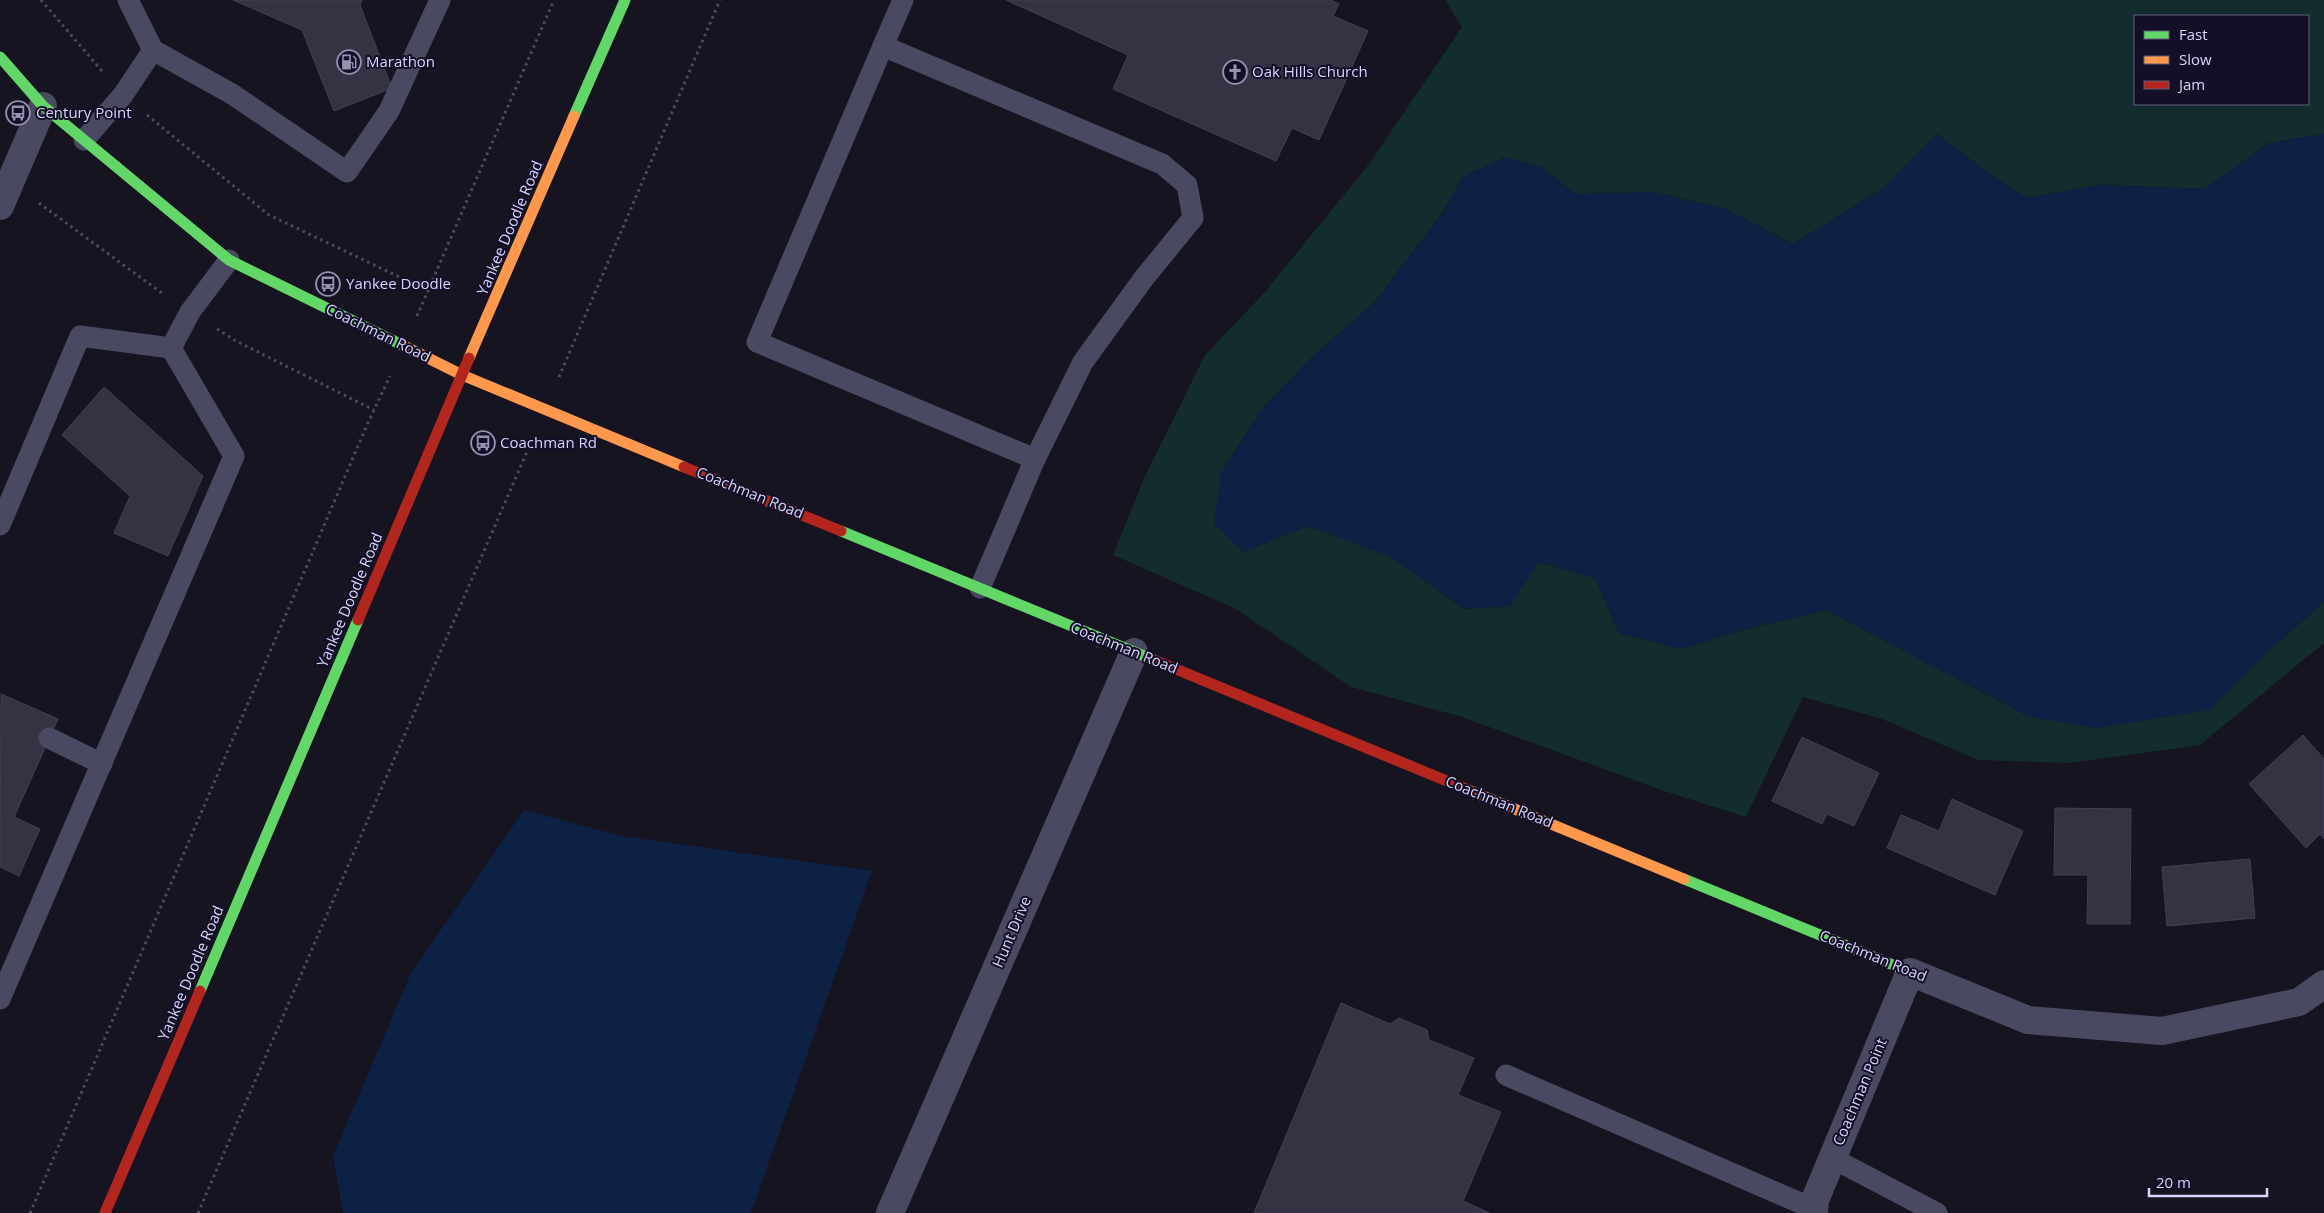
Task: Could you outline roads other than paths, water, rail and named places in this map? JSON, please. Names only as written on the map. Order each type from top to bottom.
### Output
[{"type":"street","name":"Yankee Doodle Road","points":[[105,1213],[624,0]]},
{"type":"street","name":"Coachman Road","points":[[0,57],[43,106],[229,260],[462,375],[2028,1020],[2162,1031],[2299,1002],[2324,984]]},
{"type":"street","points":[[0,206],[43,106]]},
{"type":"street","name":"Hunt Drive","points":[[890,1213],[1134,652]]},
{"type":"street","name":"Coachman Point","points":[[1814,1211],[1815,1200],[1910,972]]},
{"type":"lane","points":[[128,0],[153,50],[232,94],[347,172],[389,111],[440,0]]},
{"type":"lane","points":[[903,0],[757,342],[1035,459]]},
{"type":"lane","points":[[883,46],[1162,164],[1187,185],[1193,218],[1144,278],[1083,362],[1035,459],[980,588]]},
{"type":"lane","points":[[84,140],[123,95],[153,50]]},
{"type":"lane","points":[[171,348],[190,312],[229,260]]},
{"type":"lane","points":[[0,525],[80,336],[171,348]]},
{"type":"lane","points":[[0,999],[234,456],[171,348]]},
{"type":"lane","points":[[48,738],[102,764]]},
{"type":"lane","points":[[1506,1075],[1814,1211]]},
{"type":"lane","points":[[1832,1158],[1937,1213]]},
{"type":"water","points":[[1937,134],[1983,169],[2026,198],[2100,185],[2204,189],[2269,143],[2324,134],[2324,602],[2273,647],[2209,710],[2097,728],[2030,717],[1826,610],[1742,630],[1681,649],[1619,633],[1595,578],[1539,562],[1510,606],[1464,609],[1389,556],[1307,526],[1243,552],[1214,523],[1221,474],[1260,411],[1314,355],[1374,303],[1441,215],[1463,177],[1505,157],[1542,167],[1575,194],[1653,192],[1725,209],[1793,244],[1885,187]]},
{"type":"water","points":[[524,810],[622,836],[872,871],[751,1213],[343,1213],[333,1156],[411,973]]},
{"type":"place","name":"Marathon","points":[[349,62]]},
{"type":"place","name":"Oak Hills Church","points":[[1235,72]]},
{"type":"place","name":"Century Point","points":[[18,113]]},
{"type":"place","name":"Yankee Doodle","points":[[328,284]]},
{"type":"place","name":"Coachman Rd","points":[[483,443]]}]
